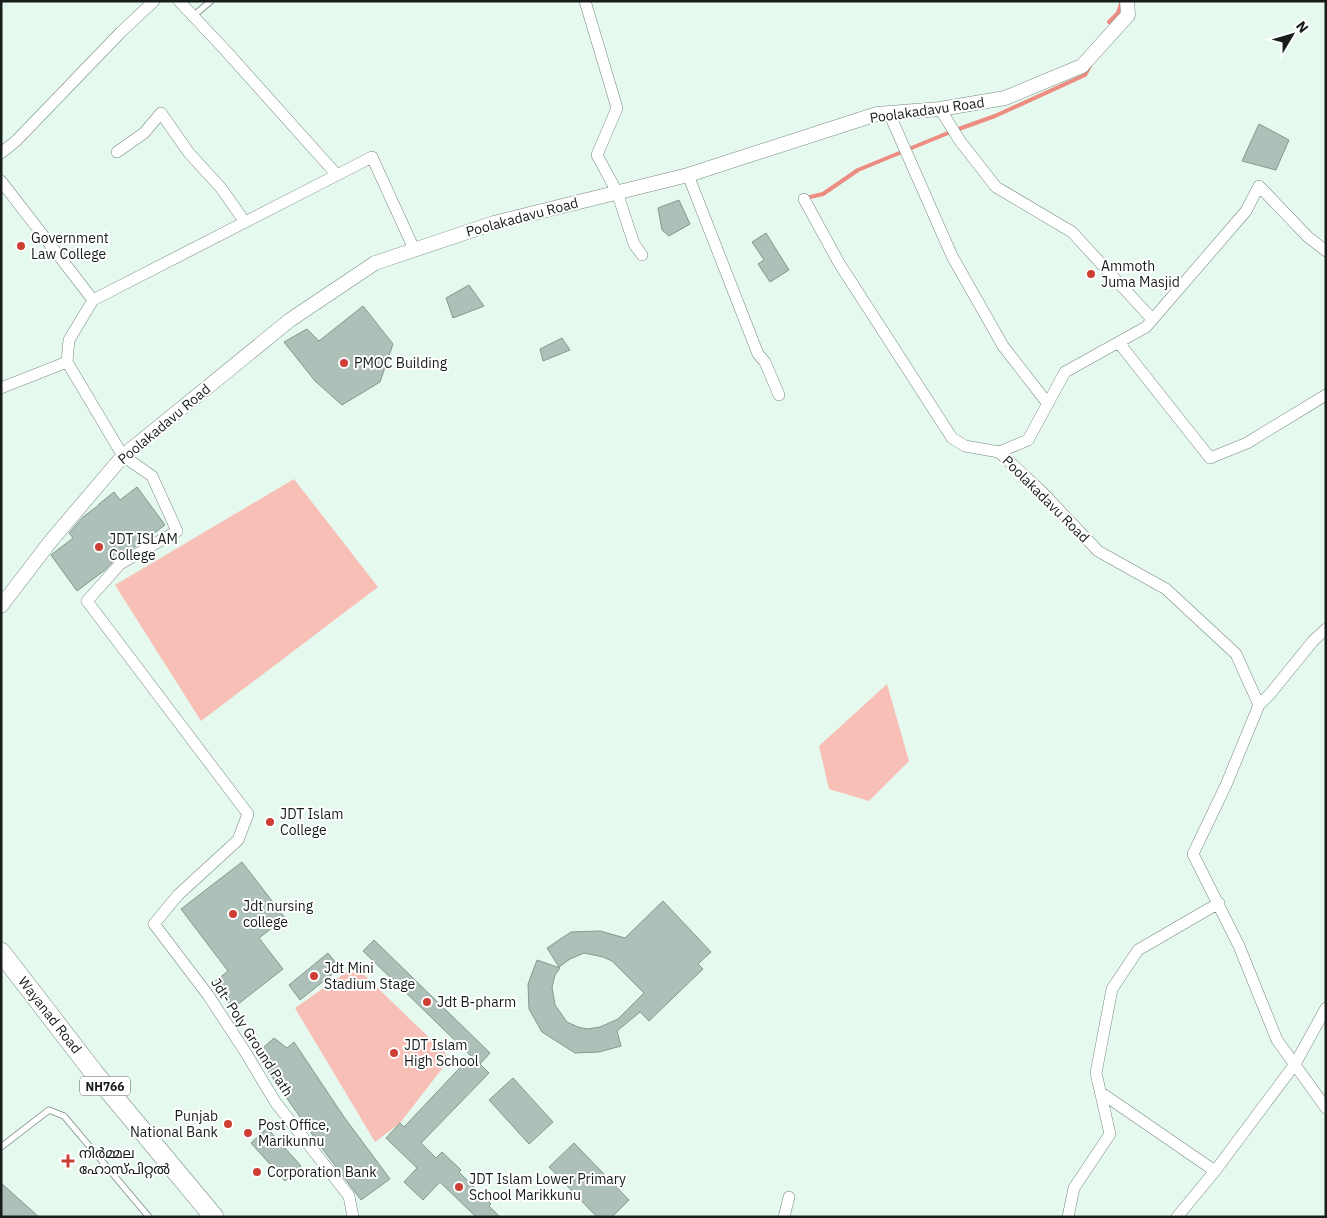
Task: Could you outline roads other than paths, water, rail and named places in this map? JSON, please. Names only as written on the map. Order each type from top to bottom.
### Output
[{"type":"highway","name":"Wayanad Road","points":[[1,952],[96,1074],[214,1217]]},
{"type":"street","points":[[1,154],[154,1]]},
{"type":"street","points":[[179,1],[337,175]]},
{"type":"street","points":[[585,1],[617,108],[597,155],[617,192],[634,244],[642,255]]},
{"type":"street","name":"Poolakadavu Road","points":[[1,606],[50,542],[123,456],[290,320],[375,263],[494,223],[688,175],[877,114],[940,109],[1005,98],[1082,66],[1128,15],[1127,1]]},
{"type":"street","points":[[940,109],[960,141],[996,187],[1072,232],[1152,319]]},
{"type":"street","points":[[117,152],[144,133],[161,113],[189,153],[221,188],[245,222]]},
{"type":"street","points":[[889,113],[952,256],[1003,346],[1048,404]]},
{"type":"street","points":[[123,456],[68,362],[69,340],[93,300],[372,157],[414,249]]},
{"type":"street","points":[[688,175],[758,354],[765,362],[779,395]]},
{"type":"street","points":[[1,181],[93,300]]},
{"type":"street","name":"Poolakadavu Road","points":[[1259,705],[1236,654],[1166,589],[1098,551],[1043,492],[999,452],[1028,440],[1065,372],[1146,327],[1246,212],[1259,186],[1308,237],[1326,251]]},
{"type":"street","points":[[804,199],[839,263],[952,438],[965,446],[999,452]]},
{"type":"street","points":[[1119,343],[1210,458],[1247,443],[1326,395]]},
{"type":"street","points":[[1,388],[68,362]]},
{"type":"street","name":"Jdt- Poly Ground Path","points":[[123,456],[152,476],[177,531],[120,564],[87,602],[248,814],[238,840],[178,896],[154,924],[208,995],[276,1103],[348,1196],[353,1217]]},
{"type":"street","points":[[1326,629],[1313,641],[1259,705],[1226,785],[1193,854],[1239,946],[1277,1040],[1326,1108]]},
{"type":"street","points":[[1068,1217],[1074,1188],[1110,1134],[1096,1073],[1112,989],[1138,950],[1219,903]]},
{"type":"street","points":[[1177,1217],[1295,1064],[1326,1008]]},
{"type":"street","points":[[1100,1092],[1214,1171]]},
{"type":"street","points":[[784,1217],[789,1197]]},
{"type":"lane","points":[[193,16],[211,1]]},
{"type":"lane","points":[[1,1147],[49,1110],[64,1116],[150,1217]]},
{"type":"waterway","points":[[1109,22],[1118,13],[1122,1]]},
{"type":"waterway","points":[[956,130],[995,116],[1085,75],[1090,66]]},
{"type":"waterway","points":[[806,198],[823,194],[858,170],[948,133]]},
{"type":"place","name":"Government Law College","points":[[21,246]]},
{"type":"place","name":"Ammoth Juma Masjid","points":[[1091,274]]},
{"type":"place","name":"PMOC Building","points":[[344,363]]},
{"type":"place","name":"JDT ISLAM College","points":[[99,547]]},
{"type":"place","name":"JDT Islam College","points":[[270,822]]},
{"type":"place","name":"Jdt nursing college","points":[[233,914]]},
{"type":"place","name":"Jdt Mini Stadium Stage","points":[[314,976]]},
{"type":"place","name":"Jdt B-pharm","points":[[427,1002]]},
{"type":"place","name":"JDT Islam High School","points":[[394,1053]]},
{"type":"place","name":"Punjab National Bank","points":[[228,1124]]},
{"type":"place","name":"Post Office, Marikunnu","points":[[248,1133]]},
{"type":"place","name":"നിർമ്മല ഹോസ്പിറ്റൽ","points":[[68,1161]]},
{"type":"place","name":"Corporation Bank","points":[[257,1172]]},
{"type":"place","name":"JDT Islam Lower Primary School Marikkunu","points":[[459,1187]]}]
